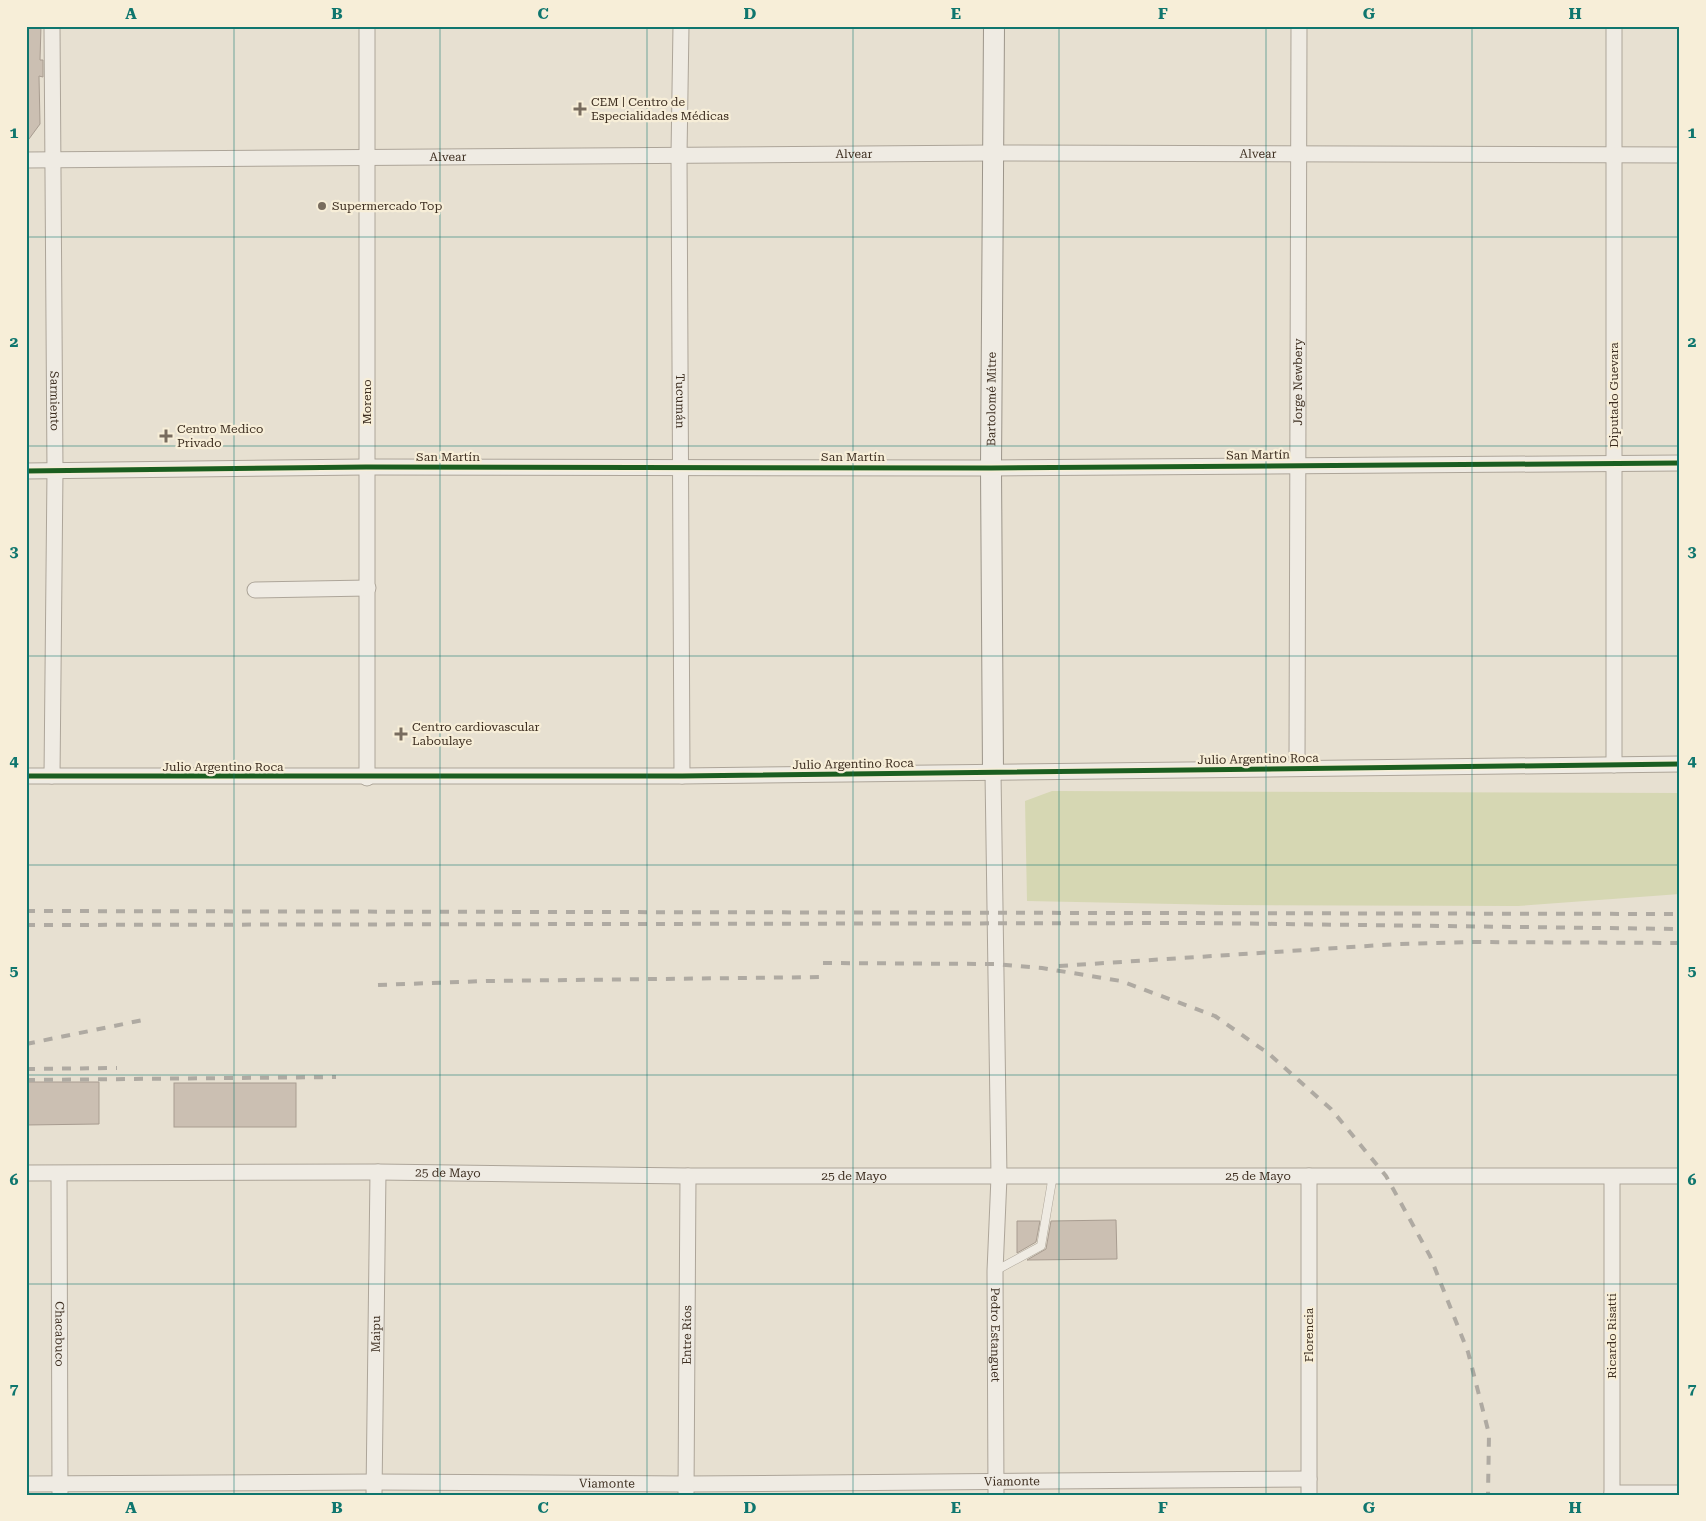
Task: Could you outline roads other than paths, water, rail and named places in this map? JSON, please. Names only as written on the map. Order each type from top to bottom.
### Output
[{"type":"main road","name":"Bartolomé Mitre","points":[[993,773],[992,153],[994,26]]},
{"type":"street","name":"Sarmiento","points":[[52,26],[55,471],[52,776]]},
{"type":"street","name":"Moreno","points":[[367,26],[367,778]]},
{"type":"street","name":"Tucumán","points":[[681,26],[679,155],[682,776]]},
{"type":"street","name":"Jorge Newbery","points":[[1297,768],[1299,26]]},
{"type":"street","name":"Diputado Guevara","points":[[1614,26],[1614,765]]},
{"type":"street","name":"Alvear","points":[[26,160],[992,153],[1680,156]]},
{"type":"street","name":"San Martín","points":[[26,471],[366,467],[681,466],[992,468],[1298,464],[1680,463]]},
{"type":"street","points":[[255,590],[368,588]]},
{"type":"street","name":"Julio Argentino Roca","points":[[26,776],[367,778],[682,776],[1680,764]]},
{"type":"street","name":"Pedro Estanguet","points":[[993,773],[999,1177],[995,1271],[996,1495]]},
{"type":"street","name":"25 de Mayo","points":[[26,1173],[378,1172],[688,1176],[999,1177],[1053,1175],[1680,1176]]},
{"type":"street","name":"Maipu","points":[[374,1488],[378,1172]]},
{"type":"street","name":"Chacabuco","points":[[60,1174],[60,1490]]},
{"type":"street","name":"Entre Ríos","points":[[687,1489],[688,1176]]},
{"type":"street","name":"Florencia","points":[[1309,1176],[1309,1495]]},
{"type":"street","name":"Ricardo Risatti","points":[[1612,1177],[1612,1494]]},
{"type":"street","name":"Viamonte","points":[[26,1484],[60,1490],[687,1489],[996,1479],[1309,1478]]},
{"type":"street","points":[[1612,1494],[1680,1493]]},
{"type":"lane","points":[[995,1271],[1040,1246],[1053,1175]]},
{"type":"railway","points":[[26,911],[1680,914]]},
{"type":"railway","points":[[26,925],[1201,923],[1680,929]]},
{"type":"railway","points":[[1059,966],[1398,944],[1468,942],[1680,943]]},
{"type":"railway","points":[[823,963],[995,964],[1042,968],[1121,981],[1215,1016],[1269,1054],[1331,1109],[1386,1176],[1430,1256],[1468,1352],[1489,1434],[1488,1495]]},
{"type":"railway","points":[[378,985],[487,981],[825,977]]},
{"type":"railway","points":[[26,1044],[148,1019]]},
{"type":"railway","points":[[26,1069],[117,1068]]},
{"type":"railway","points":[[26,1080],[336,1077]]},
{"type":"place","name":"CEM | Centro de Especialidades Médicas","points":[[580,109]]},
{"type":"place","name":"Supermercado Top","points":[[322,206]]},
{"type":"place","name":"Centro Medico Privado","points":[[166,436]]},
{"type":"place","name":"Centro cardiovascular Laboulaye","points":[[401,734]]}]
